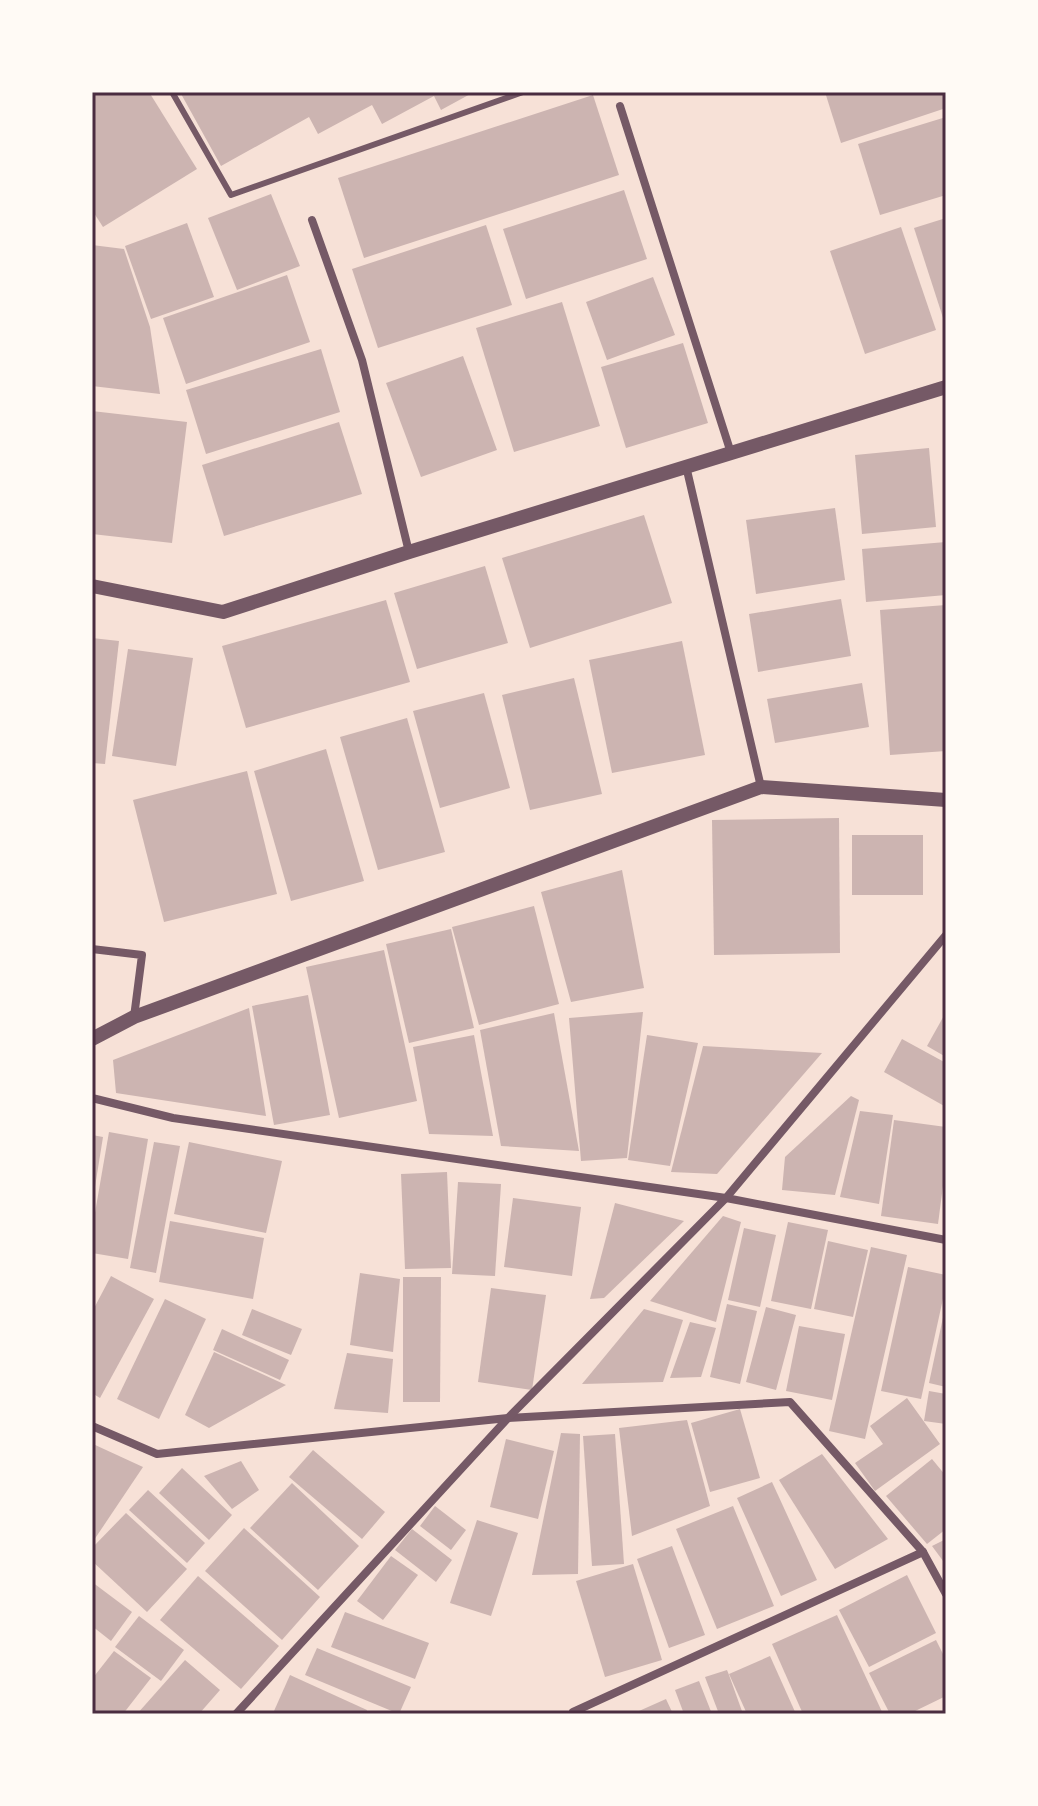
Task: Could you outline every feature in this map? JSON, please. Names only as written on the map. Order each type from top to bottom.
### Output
[{"type":"street","points":[[620,106],[731,453]]},
{"type":"street","points":[[312,220],[362,360],[409,552]]},
{"type":"street","points":[[92,586],[223,612],[946,387]]},
{"type":"street","points":[[686,466],[761,787]]},
{"type":"street","points":[[92,1039],[134,1017],[761,787],[946,800]]},
{"type":"street","points":[[236,1714],[508,1418],[726,1198],[946,935]]},
{"type":"street","points":[[92,949],[142,955],[134,1017]]},
{"type":"street","points":[[92,1098],[173,1118],[726,1198],[946,1240]]},
{"type":"street","points":[[92,1426],[157,1454],[508,1418],[790,1402],[923,1552],[946,1594]]},
{"type":"street","points":[[573,1712],[923,1552]]},
{"type":"lane","points":[[172,92],[231,195],[523,92]]},
{"type":"building","points":[[92,92],[149,92],[197,169],[103,227],[92,210]]},
{"type":"building","points":[[180,92],[474,92],[441,110],[434,96],[382,124],[372,105],[318,134],[309,117],[221,166]]},
{"type":"building","points":[[825,92],[946,92],[946,108],[841,143]]},
{"type":"building","points":[[593,95],[619,175],[364,258],[338,178]]},
{"type":"building","points":[[946,117],[946,195],[880,215],[858,144]]},
{"type":"building","points":[[624,190],[647,259],[526,299],[503,229]]},
{"type":"building","points":[[271,194],[300,266],[237,290],[208,218]]},
{"type":"building","points":[[946,218],[946,324],[945,324],[914,228]]},
{"type":"building","points":[[187,223],[214,297],[151,319],[125,246]]},
{"type":"building","points":[[486,225],[512,305],[378,348],[352,269]]},
{"type":"building","points":[[901,227],[936,330],[865,354],[830,251]]},
{"type":"building","points":[[92,245],[124,249],[150,327],[160,394],[92,386]]},
{"type":"building","points":[[287,275],[310,342],[186,384],[163,318]]},
{"type":"building","points":[[653,277],[675,335],[607,360],[586,302]]},
{"type":"building","points":[[562,302],[600,426],[514,452],[476,328]]},
{"type":"building","points":[[683,343],[708,423],[626,448],[601,367]]},
{"type":"building","points":[[321,349],[340,412],[206,454],[186,390]]},
{"type":"building","points":[[463,356],[497,450],[421,477],[386,383]]},
{"type":"building","points":[[92,411],[187,422],[172,543],[92,534]]},
{"type":"building","points":[[339,422],[362,494],[224,536],[202,465]]},
{"type":"building","points":[[929,448],[936,527],[862,534],[855,455]]},
{"type":"building","points":[[835,508],[845,580],[756,594],[746,520]]},
{"type":"building","points":[[644,515],[672,603],[530,648],[502,558]]},
{"type":"building","points":[[946,542],[946,595],[866,602],[862,549]]},
{"type":"building","points":[[485,566],[508,643],[417,669],[394,593]]},
{"type":"building","points":[[841,599],[851,656],[758,672],[749,614]]},
{"type":"building","points":[[386,600],[410,682],[246,728],[222,646]]},
{"type":"building","points":[[946,605],[946,751],[890,755],[880,610]]},
{"type":"building","points":[[92,638],[119,641],[105,764],[92,763]]},
{"type":"building","points":[[682,641],[705,755],[612,773],[589,660]]},
{"type":"building","points":[[128,649],[193,658],[176,766],[112,756]]},
{"type":"building","points":[[574,678],[602,794],[530,810],[502,695]]},
{"type":"building","points":[[862,683],[869,727],[775,743],[767,699]]},
{"type":"building","points":[[484,693],[510,788],[440,808],[413,711]]},
{"type":"building","points":[[407,718],[445,852],[378,870],[340,737]]},
{"type":"building","points":[[326,749],[364,881],[291,901],[254,771]]},
{"type":"building","points":[[247,771],[277,894],[164,922],[133,800]]},
{"type":"building","points":[[839,818],[840,953],[714,955],[712,820]]},
{"type":"building","points":[[852,835],[923,835],[923,895],[852,895]]},
{"type":"building","points":[[622,870],[644,988],[571,1002],[541,892]]},
{"type":"building","points":[[534,906],[559,1004],[479,1025],[452,927]]},
{"type":"building","points":[[451,929],[474,1028],[409,1043],[386,944]]},
{"type":"building","points":[[384,950],[417,1101],[339,1118],[306,967]]},
{"type":"building","points":[[308,995],[330,1115],[274,1125],[252,1006]]},
{"type":"building","points":[[249,1008],[266,1116],[116,1093],[113,1060]]},
{"type":"building","points":[[643,1012],[627,1158],[581,1161],[569,1018]]},
{"type":"building","points":[[946,1012],[946,1057],[927,1046]]},
{"type":"building","points":[[554,1013],[579,1151],[501,1146],[480,1030]]},
{"type":"building","points":[[474,1035],[493,1136],[429,1134],[413,1047]]},
{"type":"building","points":[[647,1035],[698,1043],[670,1166],[628,1160]]},
{"type":"building","points":[[902,1039],[946,1063],[946,1107],[884,1072]]},
{"type":"building","points":[[703,1046],[822,1053],[717,1174],[671,1172]]},
{"type":"building","points":[[851,1096],[859,1100],[835,1195],[782,1190],[785,1157]]},
{"type":"building","points":[[860,1111],[893,1115],[879,1204],[840,1197]]},
{"type":"building","points":[[894,1120],[946,1127],[946,1163],[938,1224],[881,1216]]},
{"type":"building","points":[[109,1132],[148,1139],[128,1259],[92,1253],[92,1230]]},
{"type":"building","points":[[92,1135],[103,1137],[94,1193],[92,1193]]},
{"type":"building","points":[[154,1142],[180,1146],[156,1273],[130,1268]]},
{"type":"building","points":[[189,1142],[282,1161],[266,1233],[174,1214]]},
{"type":"building","points":[[447,1172],[451,1268],[405,1269],[401,1174]]},
{"type":"building","points":[[458,1182],[501,1184],[495,1276],[452,1274]]},
{"type":"building","points":[[513,1198],[581,1207],[572,1276],[504,1267]]},
{"type":"building","points":[[615,1203],[684,1221],[604,1298],[590,1299]]},
{"type":"building","points":[[723,1216],[741,1222],[716,1322],[650,1301]]},
{"type":"building","points":[[170,1221],[264,1238],[253,1299],[159,1282]]},
{"type":"building","points":[[788,1222],[828,1230],[811,1309],[771,1301]]},
{"type":"building","points":[[744,1228],[776,1235],[760,1307],[728,1300]]},
{"type":"building","points":[[828,1241],[868,1250],[853,1317],[814,1309]]},
{"type":"building","points":[[871,1247],[907,1255],[865,1439],[829,1431]]},
{"type":"building","points":[[908,1267],[946,1275],[921,1399],[881,1391]]},
{"type":"building","points":[[360,1273],[400,1279],[393,1352],[350,1345]]},
{"type":"building","points":[[111,1276],[154,1299],[100,1398],[92,1393],[92,1312]]},
{"type":"building","points":[[403,1277],[441,1277],[440,1402],[403,1402]]},
{"type":"building","points":[[491,1288],[546,1295],[532,1390],[478,1382]]},
{"type":"building","points":[[165,1299],[206,1319],[159,1419],[117,1399]]},
{"type":"building","points":[[727,1304],[757,1311],[740,1384],[710,1377]]},
{"type":"building","points":[[766,1307],[796,1315],[776,1390],[746,1382]]},
{"type":"building","points":[[946,1308],[946,1387],[929,1383]]},
{"type":"building","points":[[252,1309],[302,1329],[291,1355],[242,1335]]},
{"type":"building","points":[[644,1309],[683,1320],[663,1382],[582,1384]]},
{"type":"building","points":[[690,1322],[716,1328],[701,1377],[670,1378]]},
{"type":"building","points":[[799,1326],[845,1334],[832,1400],[786,1391]]},
{"type":"building","points":[[222,1329],[289,1360],[280,1380],[213,1350]]},
{"type":"building","points":[[214,1352],[286,1385],[209,1428],[185,1415]]},
{"type":"building","points":[[347,1353],[393,1359],[388,1413],[334,1409]]},
{"type":"building","points":[[929,1391],[946,1394],[946,1424],[924,1421]]},
{"type":"building","points":[[907,1398],[940,1444],[875,1491],[855,1463],[883,1444],[870,1426]]},
{"type":"building","points":[[740,1409],[760,1478],[710,1492],[691,1423]]},
{"type":"building","points":[[687,1420],[710,1506],[632,1536],[619,1428]]},
{"type":"building","points":[[561,1433],[580,1434],[578,1574],[532,1575]]},
{"type":"building","points":[[615,1434],[624,1564],[592,1566],[583,1436]]},
{"type":"building","points":[[506,1439],[554,1451],[538,1519],[490,1507]]},
{"type":"building","points":[[92,1445],[143,1467],[92,1543]]},
{"type":"building","points":[[313,1450],[385,1512],[362,1539],[289,1477]]},
{"type":"building","points":[[822,1454],[888,1539],[835,1569],[779,1480]]},
{"type":"building","points":[[932,1459],[946,1476],[946,1529],[927,1544],[886,1496]]},
{"type":"building","points":[[241,1461],[259,1490],[232,1509],[204,1476]]},
{"type":"building","points":[[182,1468],[232,1515],[209,1540],[159,1493]]},
{"type":"building","points":[[772,1482],[817,1580],[781,1596],[737,1498]]},
{"type":"building","points":[[292,1483],[359,1546],[318,1590],[250,1528]]},
{"type":"building","points":[[148,1490],[205,1543],[187,1563],[129,1510]]},
{"type":"building","points":[[435,1506],[466,1530],[451,1550],[420,1526]]},
{"type":"building","points":[[733,1506],[774,1606],[717,1629],[676,1529]]},
{"type":"building","points":[[126,1513],[187,1569],[147,1612],[92,1561],[92,1548]]},
{"type":"building","points":[[477,1520],[518,1533],[491,1616],[450,1603]]},
{"type":"building","points":[[244,1528],[320,1597],[282,1640],[205,1571]]},
{"type":"building","points":[[412,1529],[452,1560],[436,1582],[395,1550]]},
{"type":"building","points":[[946,1539],[946,1565],[932,1546]]},
{"type":"building","points":[[672,1546],[705,1635],[669,1648],[637,1559]]},
{"type":"building","points":[[391,1556],[418,1575],[383,1620],[357,1601]]},
{"type":"building","points":[[633,1564],[662,1660],[605,1677],[576,1581]]},
{"type":"building","points":[[907,1575],[936,1633],[869,1667],[839,1610]]},
{"type":"building","points":[[198,1576],[279,1646],[241,1689],[160,1620]]},
{"type":"building","points":[[92,1582],[132,1612],[111,1641],[92,1626]]},
{"type":"building","points":[[345,1612],[429,1643],[415,1679],[331,1647]]},
{"type":"building","points":[[837,1615],[883,1714],[803,1714],[772,1644]]},
{"type":"building","points":[[139,1616],[184,1650],[161,1681],[115,1647]]},
{"type":"building","points":[[936,1640],[946,1660],[946,1696],[909,1714],[890,1714],[869,1673]]},
{"type":"building","points":[[317,1648],[411,1687],[399,1714],[305,1675]]},
{"type":"building","points":[[114,1651],[151,1678],[123,1714],[92,1714],[92,1679]]},
{"type":"building","points":[[770,1656],[796,1714],[747,1714],[729,1674]]},
{"type":"building","points":[[185,1660],[220,1690],[199,1714],[137,1714]]},
{"type":"building","points":[[727,1670],[743,1714],[719,1714],[705,1677]]},
{"type":"building","points":[[290,1675],[367,1710],[366,1714],[282,1714],[274,1711]]},
{"type":"building","points":[[699,1681],[712,1714],[684,1714],[675,1690]]},
{"type":"building","points":[[666,1699],[673,1714],[641,1714],[639,1711]]}]
